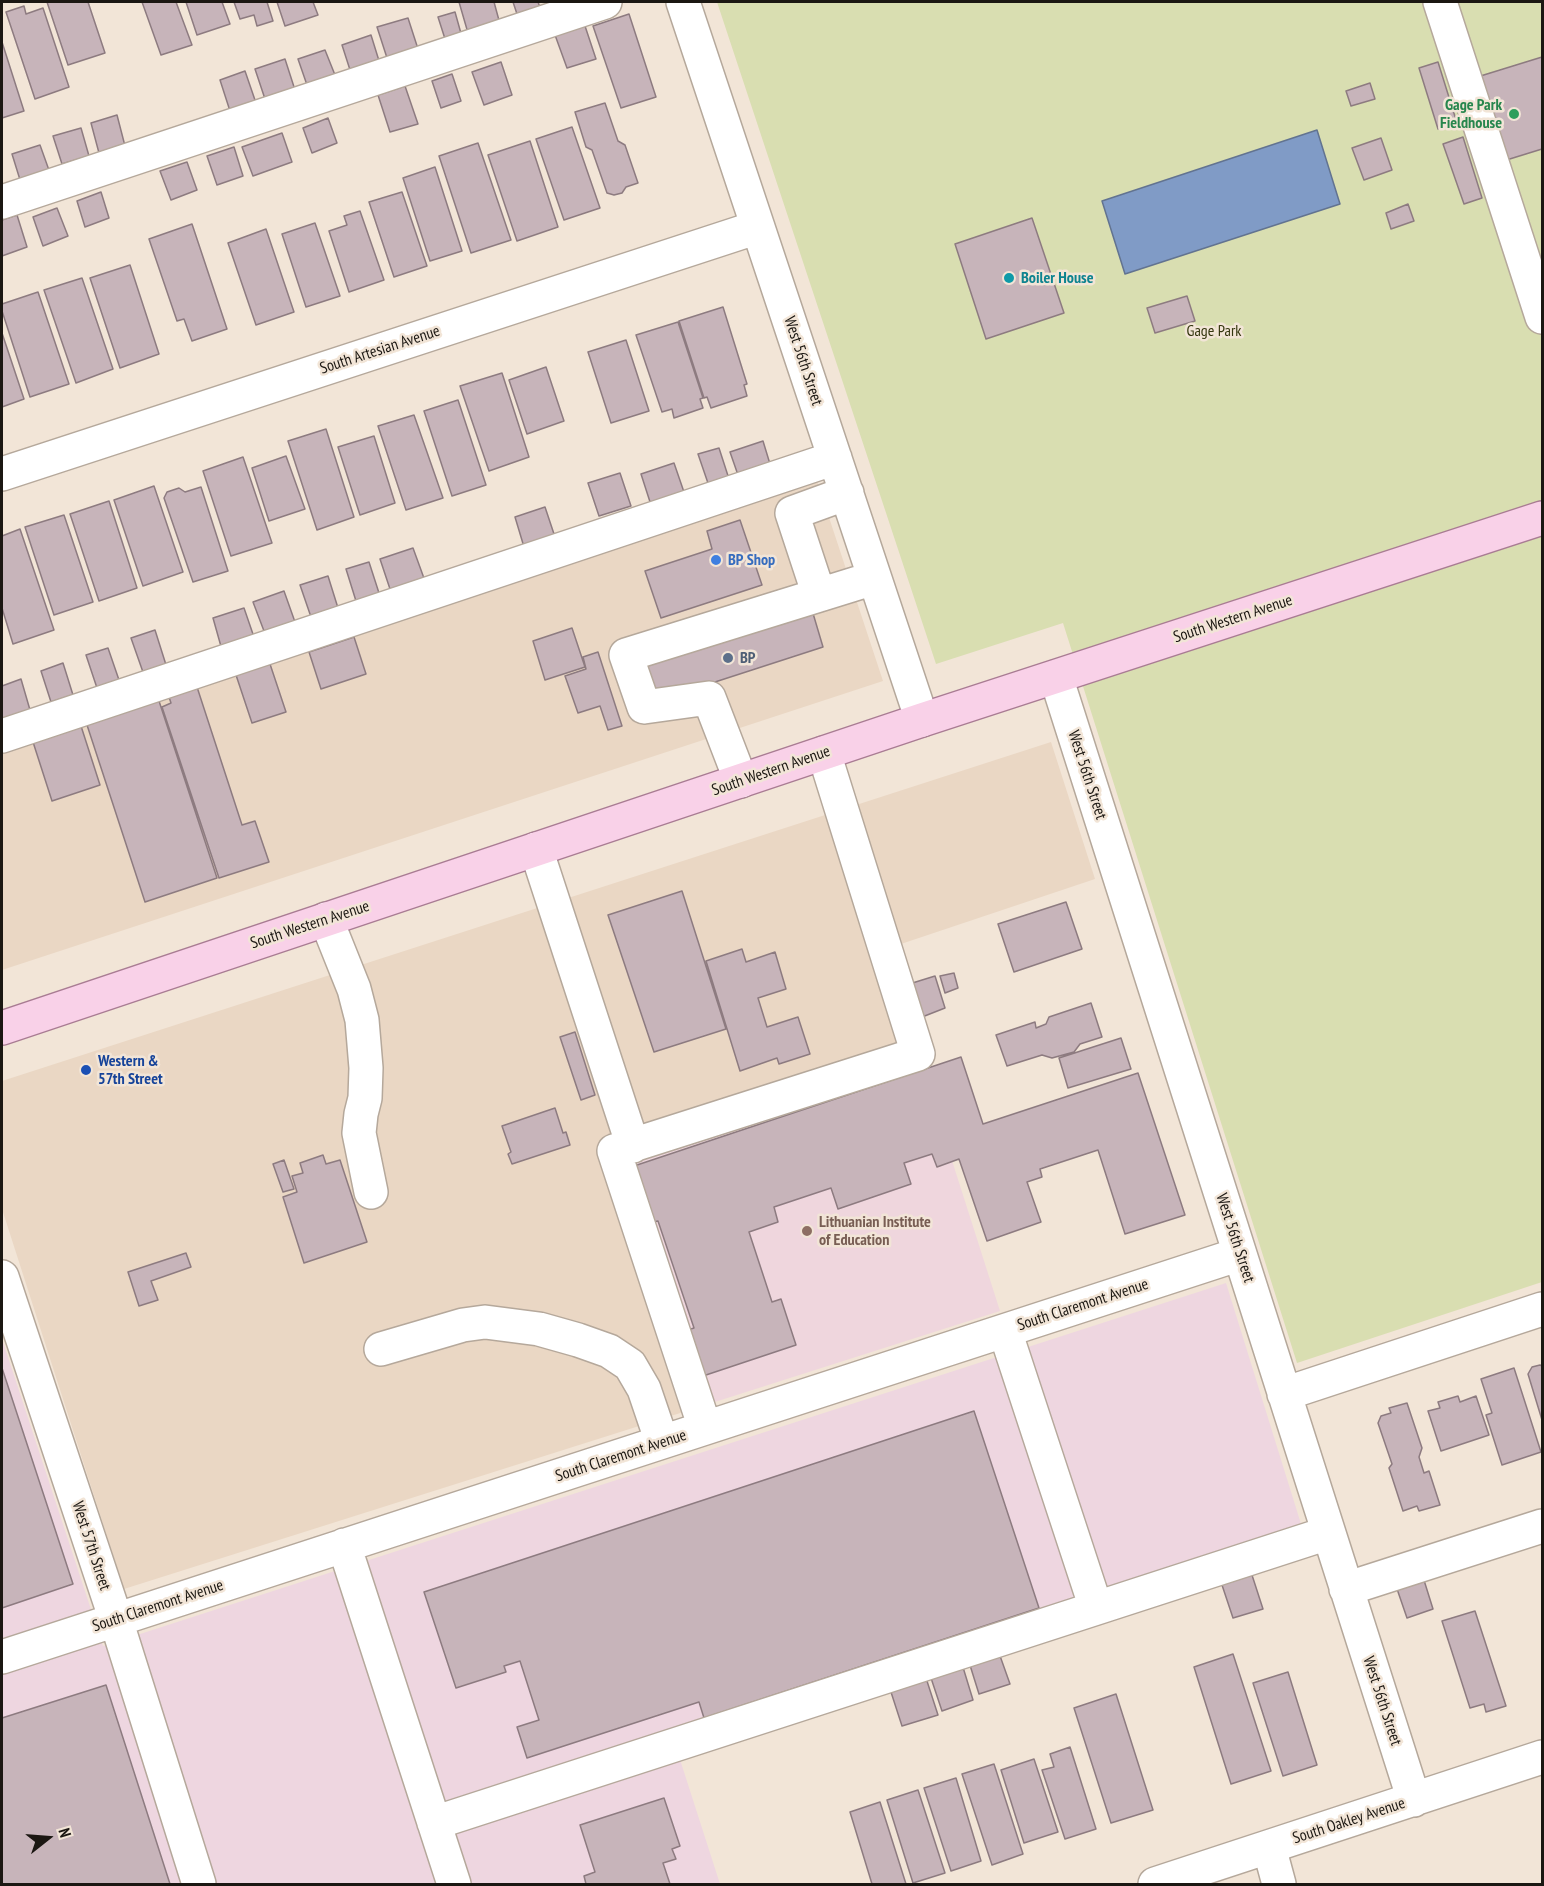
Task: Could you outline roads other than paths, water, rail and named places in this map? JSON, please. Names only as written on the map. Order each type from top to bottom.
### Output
[{"type":"main road","name":"South Western Avenue","points":[[2,1028],[922,720],[1542,518]]},
{"type":"street","points":[[2,202],[605,2]]},
{"type":"street","name":"West 56th Street","points":[[683,2],[922,720]]},
{"type":"street","points":[[1440,2],[1542,317]]},
{"type":"street","name":"South Artesian Avenue","points":[[2,474],[758,227]]},
{"type":"street","points":[[2,736],[835,458]]},
{"type":"street","points":[[819,595],[792,513],[847,493]]},
{"type":"street","points":[[741,781],[710,698],[644,707],[626,655],[874,578]]},
{"type":"street","name":"West 56th Street","points":[[1056,677],[1414,1800]]},
{"type":"street","points":[[705,1428],[614,1151],[918,1054],[824,753]]},
{"type":"street","points":[[536,849],[633,1146]]},
{"type":"street","points":[[326,919],[354,989],[362,1020],[366,1068],[365,1098],[359,1133],[371,1192]]},
{"type":"street","name":"South Claremont Avenue","points":[[2,1657],[1240,1254]]},
{"type":"street","name":"West 57th Street","points":[[2,1277],[116,1620],[199,1884]]},
{"type":"street","points":[[1284,1394],[1542,1309]]},
{"type":"street","points":[[381,1349],[463,1325],[485,1322],[539,1329],[578,1340],[609,1351],[630,1365],[644,1389],[662,1442]]},
{"type":"street","points":[[1005,1331],[1096,1608]]},
{"type":"street","points":[[1346,1589],[1542,1526]]},
{"type":"street","points":[[434,1823],[1328,1533]]},
{"type":"street","points":[[344,1545],[454,1884]]},
{"type":"street","name":"South Oakley Avenue","points":[[1155,1884],[1542,1757]]},
{"type":"street","points":[[1269,1847],[1279,1884]]},
{"type":"water","points":[[1317,130],[1340,204],[1125,274],[1102,201]]},
{"type":"place","name":"Gage Park Fieldhouse","points":[[1514,114]]},
{"type":"place","name":"Boiler House","points":[[1009,278]]},
{"type":"place","name":"BP Shop","points":[[716,560]]},
{"type":"place","name":"BP","points":[[728,658]]},
{"type":"place","name":"Western & 57th Street","points":[[86,1070]]},
{"type":"place","name":"Lithuanian Institute of Education","points":[[807,1231]]},
{"type":"park label","name":"Gage Park","points":[[1214,331]]}]
